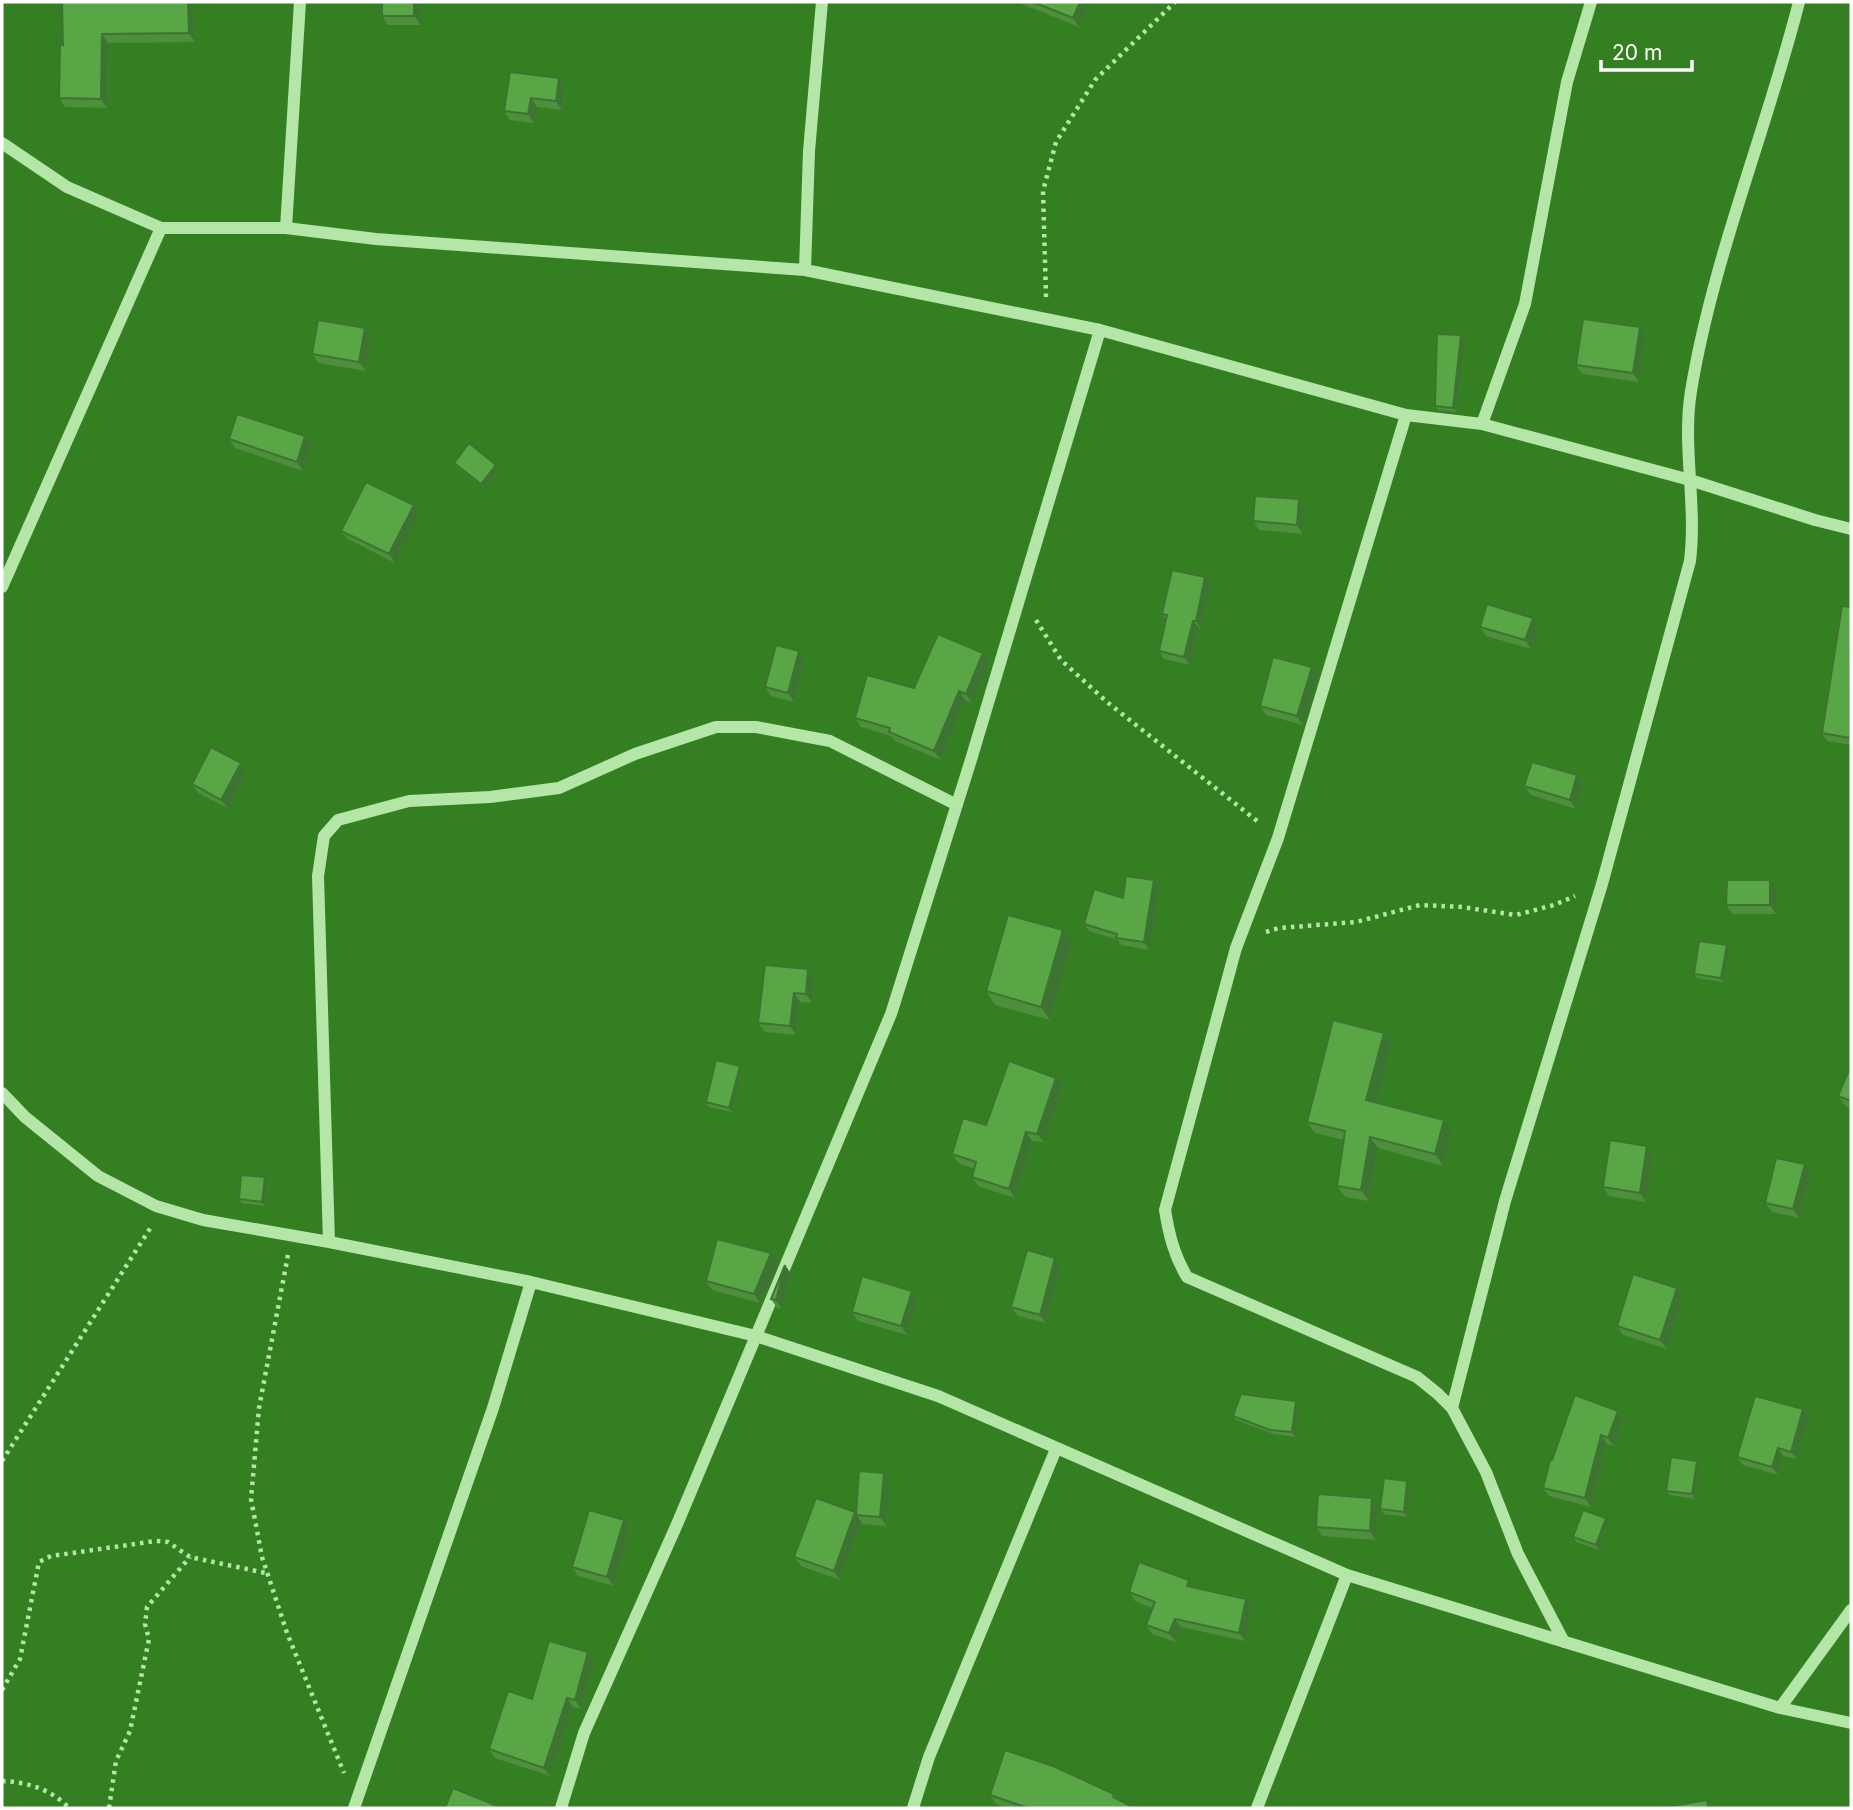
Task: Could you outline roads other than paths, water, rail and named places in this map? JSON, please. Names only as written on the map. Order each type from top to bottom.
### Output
[{"type":"street","points":[[286,228],[300,2]]},
{"type":"street","points":[[805,270],[809,151],[822,2]]},
{"type":"street","points":[[1482,424],[1525,304],[1567,82],[1591,2]]},
{"type":"street","points":[[1452,1408],[1505,1201],[1602,884],[1690,561],[1693,514],[1688,420],[1695,370],[1718,276],[1800,2]]},
{"type":"street","points":[[2,144],[67,187],[161,228],[286,228],[376,239],[805,270],[1100,330],[1406,415],[1482,424],[1690,480],[1851,529]]},
{"type":"street","points":[[2,587],[161,228]]},
{"type":"street","points":[[561,1808],[584,1733],[678,1522],[891,1014],[1100,330]]},
{"type":"street","points":[[1406,415],[1278,838],[1236,948],[1165,1210],[1176,1259],[1187,1277],[1417,1377],[1452,1408],[1486,1472],[1518,1554],[1564,1642]]},
{"type":"street","points":[[329,1242],[318,876],[324,835],[338,820],[410,801],[490,797],[559,788],[635,754],[716,727],[756,727],[830,741],[957,805]]},
{"type":"street","points":[[2,1093],[24,1117],[98,1176],[162,1208],[203,1220],[531,1282],[757,1336],[938,1396],[1348,1575],[1780,1708],[1851,1723]]},
{"type":"street","points":[[355,1806],[493,1408],[531,1282]]},
{"type":"street","points":[[913,1808],[929,1757],[1056,1449]]},
{"type":"street","points":[[1256,1808],[1348,1575]]},
{"type":"street","points":[[1780,1708],[1851,1610]]}]
